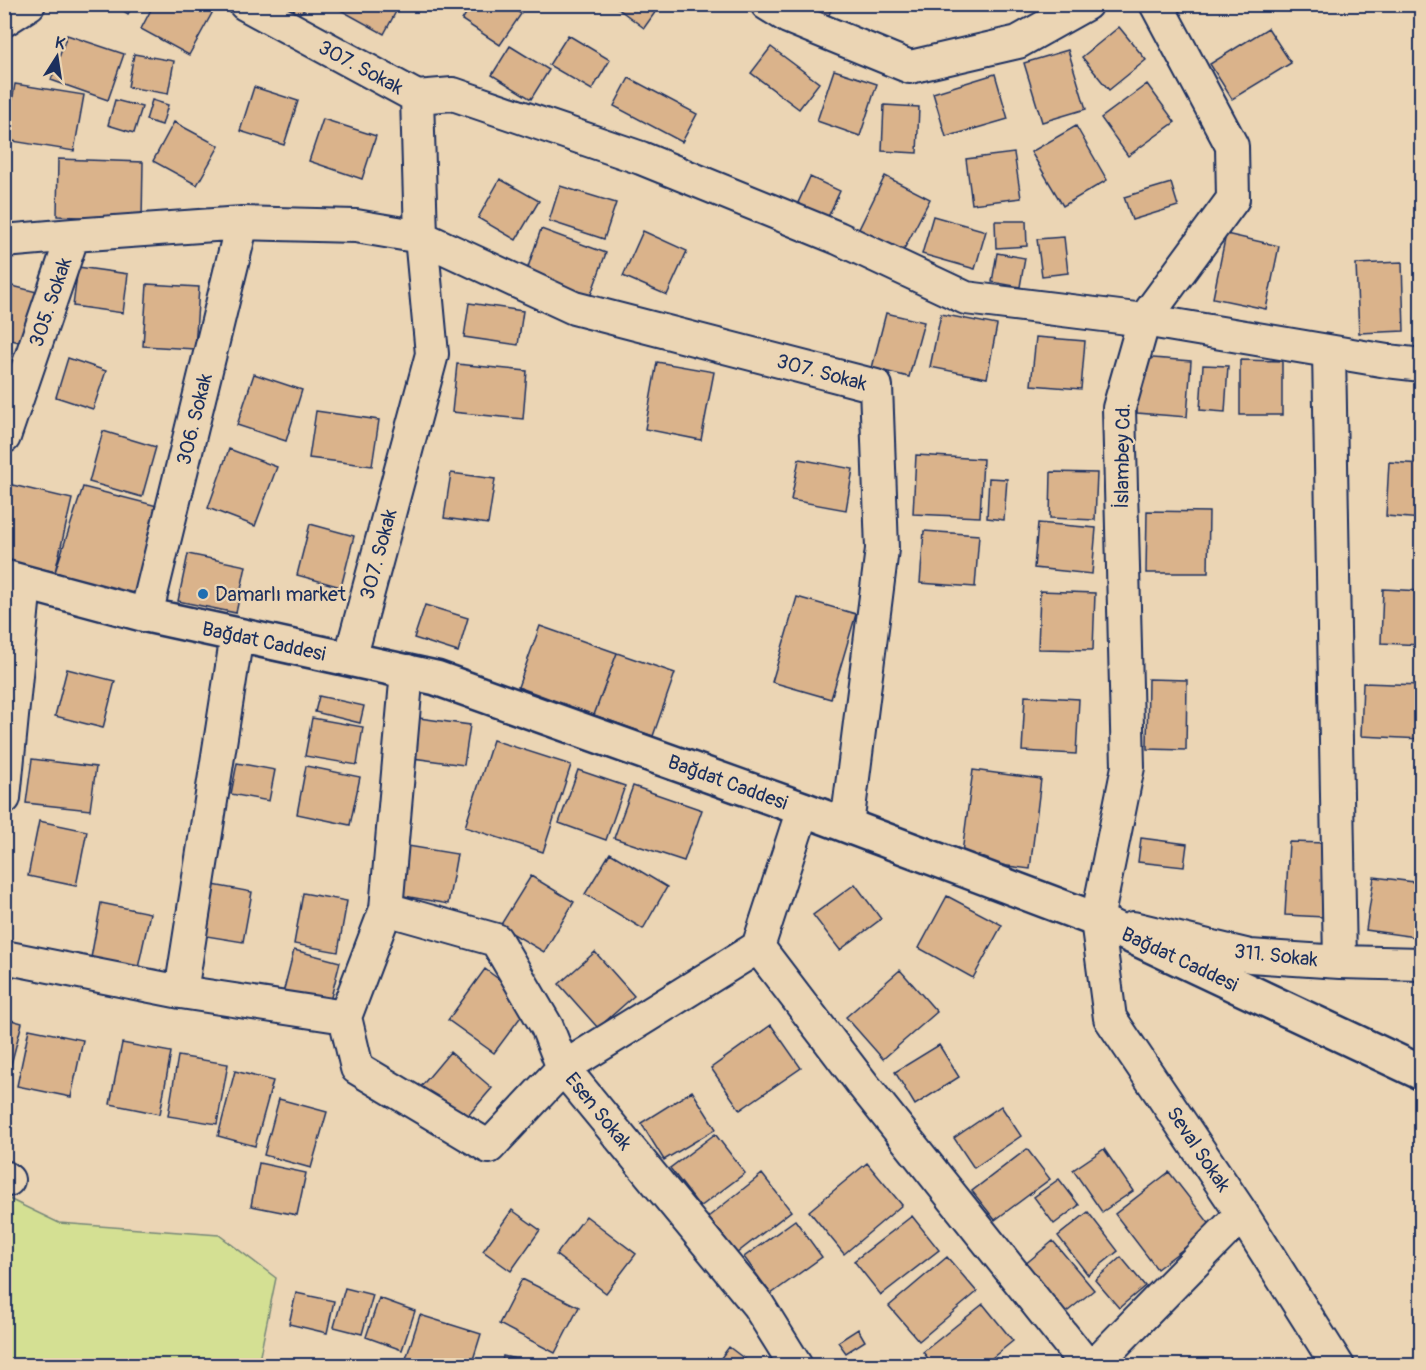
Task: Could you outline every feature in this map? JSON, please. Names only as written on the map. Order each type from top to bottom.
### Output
[{"type":"main road","name":"Bağdat Caddesi","points":[[15,580],[146,615],[436,678],[803,808],[1097,920],[1422,1073]]},
{"type":"street","points":[[4,20],[29,4]]},
{"type":"street","name":"307. Sokak","points":[[245,4],[417,97],[421,237],[432,354],[350,659]]},
{"type":"street","points":[[767,4],[789,17],[910,66],[1018,42],[1086,4]]},
{"type":"street","name":"İslambey Cd.","points":[[1097,920],[1128,767],[1119,408],[1144,320],[1233,199],[1232,146],[1156,4]]},
{"type":"street","points":[[417,97],[453,94],[641,158],[838,238],[966,298],[1144,320],[1329,352],[1422,365]]},
{"type":"street","name":"307. Sokak","points":[[6,232],[73,235],[242,223],[356,226],[421,237],[574,308],[876,386],[882,549],[847,825]]},
{"type":"street","name":"306. Sokak","points":[[146,615],[242,223]]},
{"type":"street","name":"305. Sokak","points":[[4,437],[73,235]]},
{"type":"street","points":[[1329,352],[1340,962]]},
{"type":"street","points":[[4,798],[15,580]]},
{"type":"street","points":[[181,992],[237,635]]},
{"type":"street","points":[[386,909],[496,940],[547,1027],[563,1068],[489,1147],[357,1068],[345,1017],[386,909],[407,671]]},
{"type":"street","points":[[803,808],[758,947],[864,1086],[1087,1365]]},
{"type":"street","name":"311. Sokak","points":[[1097,920],[1250,956],[1340,962],[1422,964]]},
{"type":"street","name":"Seval Sokak","points":[[1097,920],[1110,1018],[1242,1214],[1338,1365]]},
{"type":"street","name":"Esen Sokak","points":[[758,947],[563,1068],[758,1305],[796,1365]]},
{"type":"street","points":[[4,957],[181,992],[345,1017]]},
{"type":"street","points":[[1093,1365],[1242,1214]]},
{"type":"green space","points":[[5,1197],[59,1223],[219,1235],[276,1278],[258,1365],[5,1365]]},
{"type":"building","points":[[113,4],[134,4],[128,14]]},
{"type":"building","points":[[154,4],[217,4],[189,55],[141,29]]},
{"type":"building","points":[[290,4],[312,4],[297,15]]},
{"type":"building","points":[[337,4],[400,4],[384,34],[335,7]]},
{"type":"building","points":[[472,4],[506,4],[521,14],[500,45],[462,20]]},
{"type":"building","points":[[612,4],[661,4],[644,28]]},
{"type":"building","points":[[797,4],[834,4],[827,19]]},
{"type":"building","points":[[1119,27],[1146,60],[1109,90],[1082,57]]},
{"type":"building","points":[[1268,28],[1291,63],[1232,99],[1210,64]]},
{"type":"building","points":[[67,35],[124,54],[108,100],[51,80]]},
{"type":"building","points":[[568,35],[610,60],[592,90],[549,65]]},
{"type":"building","points":[[510,46],[549,70],[531,99],[492,75]]},
{"type":"building","points":[[771,47],[819,83],[799,109],[751,73]]},
{"type":"building","points":[[1068,50],[1086,109],[1042,122],[1024,63]]},
{"type":"building","points":[[134,54],[174,61],[168,94],[128,87]]},
{"type":"building","points":[[834,70],[877,84],[860,136],[817,121]]},
{"type":"building","points":[[995,74],[1008,119],[946,137],[933,93]]},
{"type":"building","points":[[629,78],[697,114],[682,142],[614,106]]},
{"type":"building","points":[[15,84],[84,95],[74,151],[6,140]]},
{"type":"building","points":[[1147,84],[1175,122],[1128,156],[1101,118]]},
{"type":"building","points":[[254,87],[298,101],[284,145],[240,131]]},
{"type":"building","points":[[115,100],[142,107],[134,133],[108,125]]},
{"type":"building","points":[[152,100],[168,105],[162,125],[146,120]]},
{"type":"building","points":[[884,105],[919,107],[917,153],[882,151]]},
{"type":"building","points":[[323,119],[376,136],[362,179],[309,161]]},
{"type":"building","points":[[174,122],[219,146],[197,185],[153,161]]},
{"type":"building","points":[[1076,126],[1107,180],[1063,206],[1031,152]]},
{"type":"building","points":[[1014,153],[1021,198],[972,204],[966,159]]},
{"type":"building","points":[[58,159],[143,162],[142,220],[57,216]]},
{"type":"building","points":[[885,176],[930,199],[902,253],[858,231]]},
{"type":"building","points":[[810,177],[840,191],[827,219],[797,205]]},
{"type":"building","points":[[500,179],[539,201],[516,240],[478,218]]},
{"type":"building","points":[[1171,183],[1178,206],[1132,220],[1124,197]]},
{"type":"building","points":[[560,186],[616,203],[604,239],[549,221]]},
{"type":"building","points":[[933,216],[986,231],[975,269],[922,254]]},
{"type":"building","points":[[995,221],[1026,221],[1027,246],[996,248]]},
{"type":"building","points":[[541,229],[606,253],[590,297],[526,273]]},
{"type":"building","points":[[643,231],[687,251],[667,295],[623,276]]},
{"type":"building","points":[[1226,234],[1279,246],[1266,309],[1213,298]]},
{"type":"building","points":[[1064,237],[1068,273],[1042,276],[1037,239]]},
{"type":"building","points":[[997,253],[1025,258],[1020,287],[992,282]]},
{"type":"building","points":[[1402,262],[1404,331],[1359,333],[1356,264]]},
{"type":"building","points":[[78,267],[128,274],[123,313],[73,306]]},
{"type":"building","points":[[4,284],[37,292],[23,343],[4,338]]},
{"type":"building","points":[[147,284],[199,287],[195,349],[143,346]]},
{"type":"building","points":[[469,303],[523,311],[518,345],[464,337]]},
{"type":"building","points":[[886,313],[924,322],[909,377],[872,368]]},
{"type":"building","points":[[941,314],[997,325],[987,378],[930,367]]},
{"type":"building","points":[[1036,337],[1085,341],[1081,389],[1031,385]]},
{"type":"building","points":[[4,356],[13,358],[4,388]]},
{"type":"building","points":[[1140,357],[1191,361],[1187,417],[1137,413]]},
{"type":"building","points":[[68,358],[106,371],[93,409],[56,397]]},
{"type":"building","points":[[1240,360],[1282,361],[1282,415],[1240,415]]},
{"type":"building","points":[[657,362],[714,372],[701,440],[645,429]]},
{"type":"building","points":[[457,364],[527,371],[523,419],[452,412]]},
{"type":"building","points":[[1203,365],[1228,366],[1225,412],[1200,410]]},
{"type":"building","points":[[254,374],[302,390],[286,441],[237,425]]},
{"type":"building","points":[[316,411],[379,420],[372,466],[309,458]]},
{"type":"building","points":[[103,431],[156,447],[142,497],[89,482]]},
{"type":"building","points":[[229,449],[277,467],[255,526],[208,508]]},
{"type":"building","points":[[916,455],[983,459],[980,517],[913,514]]},
{"type":"building","points":[[799,459],[853,469],[846,510],[791,500]]},
{"type":"building","points":[[1389,462],[1422,464],[1422,519],[1386,516]]},
{"type":"building","points":[[1051,472],[1097,473],[1095,520],[1050,518]]},
{"type":"building","points":[[451,473],[495,479],[488,524],[444,518]]},
{"type":"building","points":[[989,478],[1007,479],[1004,520],[987,518]]},
{"type":"building","points":[[4,483],[72,499],[55,572],[4,560]]},
{"type":"building","points":[[83,487],[165,508],[141,600],[55,572]]},
{"type":"building","points":[[1147,511],[1209,512],[1208,573],[1146,573]]},
{"type":"building","points":[[1038,523],[1096,528],[1092,574],[1034,568]]},
{"type":"building","points":[[310,524],[354,536],[341,587],[297,575]]},
{"type":"building","points":[[924,531],[979,535],[975,587],[920,583]]},
{"type":"building","points":[[188,554],[246,566],[236,613],[178,601]]},
{"type":"building","points":[[1383,589],[1422,591],[1422,645],[1381,643]]},
{"type":"building","points":[[1040,591],[1095,593],[1093,650],[1038,649]]},
{"type":"building","points":[[797,597],[856,614],[831,699],[772,682]]},
{"type":"building","points":[[425,605],[468,618],[458,652],[414,638]]},
{"type":"building","points":[[540,626],[617,653],[594,715],[518,687]]},
{"type":"building","points":[[617,653],[675,673],[653,736],[594,715]]},
{"type":"building","points":[[67,669],[115,681],[103,728],[55,716]]},
{"type":"building","points":[[1148,679],[1187,680],[1186,750],[1147,749]]},
{"type":"building","points":[[1363,683],[1422,685],[1422,739],[1361,736]]},
{"type":"building","points":[[319,696],[364,706],[360,723],[315,712]]},
{"type":"building","points":[[1025,696],[1079,699],[1076,754],[1022,751]]},
{"type":"building","points":[[312,718],[363,727],[357,765],[305,756]]},
{"type":"building","points":[[419,718],[470,725],[464,765],[413,758]]},
{"type":"building","points":[[493,740],[571,765],[543,852],[465,827]]},
{"type":"building","points":[[32,759],[96,767],[90,810],[26,803]]},
{"type":"building","points":[[237,763],[275,770],[269,801],[231,794]]},
{"type":"building","points":[[306,766],[360,777],[350,825],[297,814]]},
{"type":"building","points":[[578,770],[625,786],[606,840],[559,823]]},
{"type":"building","points":[[973,770],[1041,779],[1030,869],[961,860]]},
{"type":"building","points":[[633,786],[702,810],[684,861],[614,838]]},
{"type":"building","points":[[39,821],[87,831],[76,886],[28,876]]},
{"type":"building","points":[[1141,838],[1187,844],[1184,867],[1138,862]]},
{"type":"building","points":[[1289,842],[1327,843],[1324,917],[1285,915]]},
{"type":"building","points":[[408,846],[457,854],[448,904],[399,895]]},
{"type":"building","points":[[610,853],[667,887],[643,929],[585,894]]},
{"type":"building","points":[[531,876],[574,902],[544,952],[500,926]]},
{"type":"building","points":[[1374,877],[1422,883],[1422,938],[1366,930]]},
{"type":"building","points":[[202,883],[252,892],[243,942],[194,934]]},
{"type":"building","points":[[855,884],[881,919],[840,950],[813,915]]},
{"type":"building","points":[[303,893],[347,901],[338,952],[294,944]]},
{"type":"building","points":[[947,896],[1002,925],[973,978],[919,948]]},
{"type":"building","points":[[101,903],[150,913],[138,968],[91,958]]},
{"type":"building","points":[[294,950],[340,962],[328,1009],[282,997]]},
{"type":"building","points":[[595,952],[634,996],[598,1028],[559,984]]},
{"type":"building","points":[[485,969],[531,1003],[494,1053],[448,1020]]},
{"type":"building","points":[[900,970],[937,1012],[883,1059],[846,1017]]},
{"type":"building","points":[[4,1018],[22,1023],[4,1091]]},
{"type":"building","points":[[771,1025],[801,1068],[740,1110],[711,1068]]},
{"type":"building","points":[[29,1029],[83,1040],[71,1097],[17,1086]]},
{"type":"building","points":[[122,1043],[171,1052],[160,1114],[110,1104]]},
{"type":"building","points":[[939,1045],[959,1077],[915,1105],[895,1072]]},
{"type":"building","points":[[450,1052],[492,1088],[460,1125],[419,1089]]},
{"type":"building","points":[[178,1056],[228,1064],[217,1124],[168,1116]]},
{"type":"building","points":[[235,1071],[273,1081],[255,1146],[218,1136]]},
{"type":"building","points":[[692,1091],[716,1129],[664,1160],[641,1123]]},
{"type":"building","points":[[279,1099],[327,1112],[311,1168],[264,1155]]},
{"type":"building","points":[[1001,1106],[1021,1136],[974,1168],[954,1138]]},
{"type":"building","points":[[715,1134],[745,1173],[700,1207],[670,1168]]},
{"type":"building","points":[[1027,1149],[1050,1179],[995,1220],[972,1191]]},
{"type":"building","points":[[1104,1149],[1133,1191],[1102,1212],[1073,1170]]},
{"type":"building","points":[[259,1163],[306,1173],[297,1215],[251,1206]]},
{"type":"building","points":[[867,1163],[902,1205],[844,1254],[809,1211]]},
{"type":"building","points":[[1169,1172],[1212,1227],[1157,1269],[1115,1214]]},
{"type":"building","points":[[762,1174],[791,1211],[737,1253],[708,1217]]},
{"type":"building","points":[[1059,1179],[1079,1205],[1054,1224],[1034,1197]]},
{"type":"building","points":[[512,1210],[540,1230],[511,1271],[483,1251]]},
{"type":"building","points":[[1088,1212],[1118,1251],[1088,1275],[1058,1236]]},
{"type":"building","points":[[586,1216],[636,1254],[606,1293],[556,1255]]},
{"type":"building","points":[[912,1216],[939,1250],[881,1295],[854,1261]]},
{"type":"building","points":[[795,1220],[822,1257],[771,1294],[744,1257]]},
{"type":"building","points":[[1053,1241],[1094,1290],[1058,1319],[1018,1270]]},
{"type":"building","points":[[947,1257],[977,1292],[919,1341],[889,1306]]},
{"type":"building","points":[[1121,1257],[1145,1286],[1119,1308],[1095,1280]]},
{"type":"building","points":[[522,1279],[579,1307],[555,1353],[499,1324]]},
{"type":"building","points":[[345,1288],[373,1295],[362,1334],[334,1327]]},
{"type":"building","points":[[296,1293],[334,1301],[327,1333],[289,1324]]},
{"type":"building","points":[[379,1298],[415,1311],[402,1350],[366,1337]]},
{"type":"building","points":[[983,1304],[1013,1341],[982,1366],[934,1366],[923,1352]]},
{"type":"building","points":[[420,1315],[481,1334],[471,1366],[416,1366],[405,1362]]},
{"type":"building","points":[[858,1329],[865,1341],[846,1353],[838,1342]]},
{"type":"building","points":[[729,1347],[754,1366],[715,1366]]},
{"type":"building","points":[[503,1356],[545,1366],[501,1366]]},
{"type":"place","name":"Damarlı market","points":[[203,594]]}]
